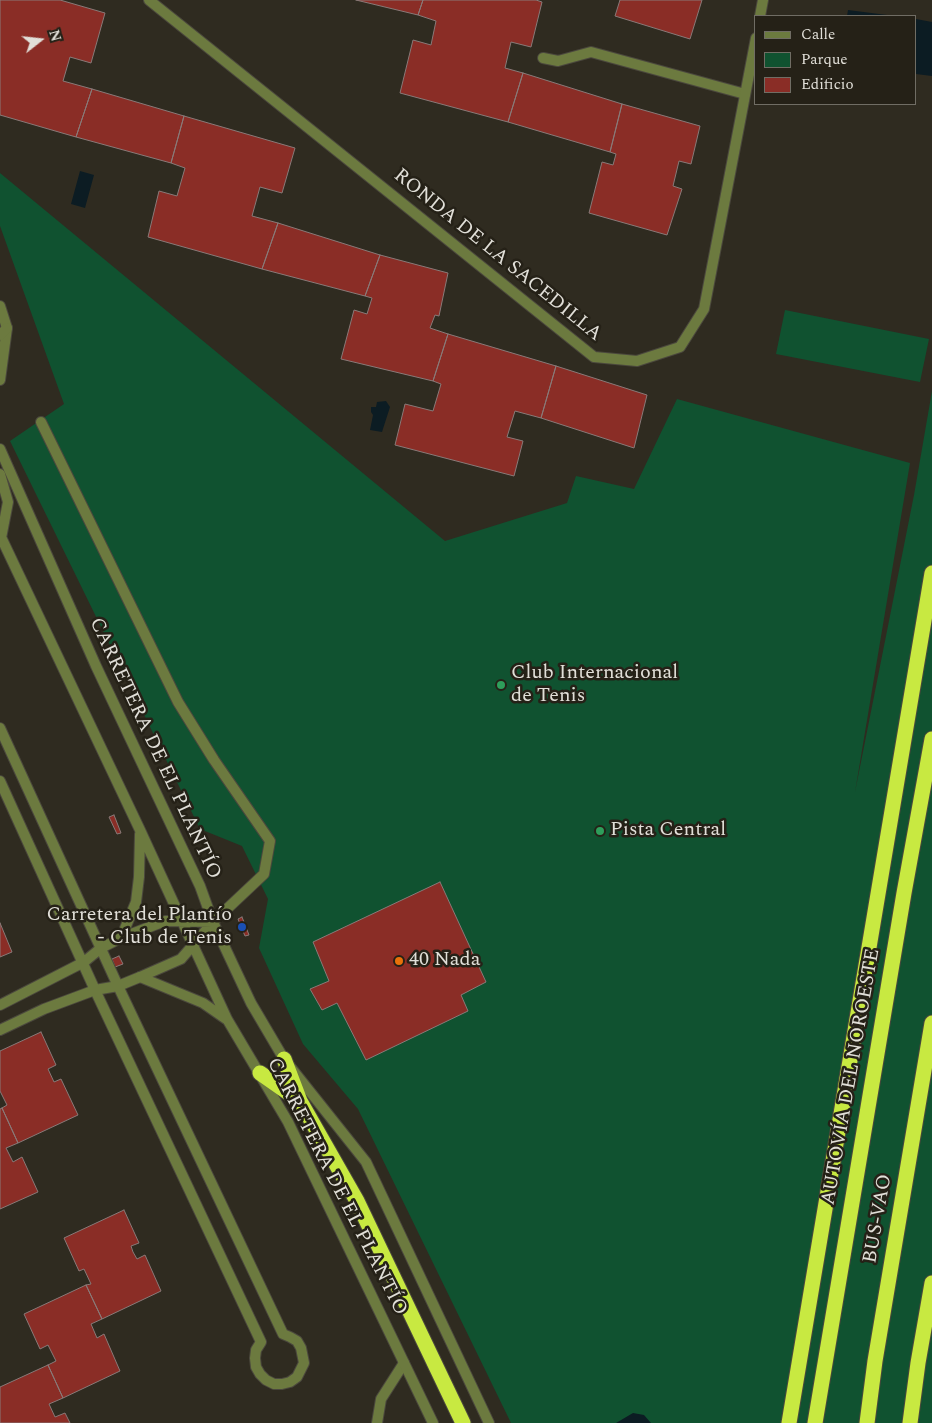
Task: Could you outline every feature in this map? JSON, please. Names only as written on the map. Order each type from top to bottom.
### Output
[{"type":"highway","points":[[789,1423],[932,573]]},
{"type":"highway","name":"AUTOVÍA DEL NOROESTE","points":[[815,1423],[900,912],[932,739]]},
{"type":"highway","name":"BUS-VAO","points":[[867,1423],[875,1361],[932,1023]]},
{"type":"highway","points":[[284,1059],[300,1101],[357,1202],[463,1423]]},
{"type":"highway","points":[[260,1073],[300,1101]]},
{"type":"highway","points":[[910,1423],[918,1362],[932,1283]]},
{"type":"street","name":"RONDA DE LA SACEDILLA","points":[[149,0],[594,357],[637,361],[680,347],[704,309],[754,48]]},
{"type":"street","points":[[760,15],[763,0]]},
{"type":"street","points":[[543,58],[558,61],[591,52],[745,94]]},
{"type":"street","points":[[0,306],[4,332],[0,380]]},
{"type":"street","points":[[0,1030],[44,1009],[95,990],[118,986],[181,959],[213,922],[264,874],[270,841],[214,760],[178,702],[40,422]]},
{"type":"street","name":"CARRETERA DE EL PLANTÍO","points":[[0,449],[96,666],[200,886],[213,922],[251,1003],[284,1059],[366,1162],[489,1423]]},
{"type":"street","points":[[0,474],[8,502],[1,536]]},
{"type":"street","name":"CARRETERA DE EL PLANTÍO","points":[[1,536],[227,1019],[288,1122],[433,1423]]},
{"type":"street","points":[[0,728],[118,986],[283,1334],[297,1341],[301,1348],[304,1363],[297,1377],[290,1382],[274,1384],[266,1380],[256,1367],[254,1358],[261,1342],[95,990],[84,962],[0,781]]},
{"type":"street","points":[[121,938],[136,902],[139,877],[140,830]]},
{"type":"street","points":[[0,1005],[84,962],[101,948],[121,938],[165,921],[213,922]]},
{"type":"street","points":[[140,977],[203,1003],[227,1019]]},
{"type":"street","points":[[377,1423],[381,1399],[404,1363]]},
{"type":"green space","name":"Club Internacional de Tenis","points":[[0,173],[445,541],[567,503],[576,476],[634,489],[677,399],[910,463],[855,792],[914,495],[932,391],[932,1423],[511,1423],[358,1109],[303,1044],[259,948],[268,899],[242,846],[200,829],[10,441],[64,404],[0,226]]},
{"type":"green space","points":[[785,310],[929,339],[920,382],[776,354]]},
{"type":"water","points":[[848,10],[887,15],[847,15]]},
{"type":"water","points":[[917,19],[932,22],[932,76],[917,74]]},
{"type":"water","points":[[80,171],[94,175],[85,208],[71,204]]},
{"type":"water","points":[[386,401],[390,407],[382,432],[370,430],[373,415],[371,407],[376,407],[377,402]]},
{"type":"water","points":[[633,1413],[644,1415],[651,1423],[616,1423]]},
{"type":"building","points":[[0,0],[60,0],[105,13],[91,63],[70,57],[63,81],[92,89],[76,137],[0,115]]},
{"type":"building","points":[[356,0],[423,0],[418,15]]},
{"type":"building","points":[[423,0],[536,0],[542,2],[531,47],[511,42],[505,68],[523,73],[508,122],[400,93],[413,40],[431,45],[436,21],[418,15]]},
{"type":"building","points":[[620,0],[702,0],[690,39],[615,16]]},
{"type":"building","points":[[523,73],[622,104],[610,152],[508,122]]},
{"type":"building","points":[[92,89],[184,116],[171,163],[76,137]]},
{"type":"building","points":[[622,104],[700,126],[691,164],[679,161],[673,186],[682,189],[667,235],[589,213],[602,162],[613,165],[616,154],[610,152]]},
{"type":"building","points":[[184,116],[295,148],[282,193],[260,187],[252,216],[278,223],[262,269],[148,237],[159,191],[177,196],[185,168],[171,163]]},
{"type":"building","points":[[278,223],[380,255],[365,296],[262,269]]},
{"type":"building","points":[[380,255],[448,273],[439,316],[435,315],[430,328],[448,334],[433,381],[341,359],[354,310],[367,314],[372,298],[365,296]]},
{"type":"building","points":[[448,334],[556,366],[541,418],[515,411],[507,437],[523,441],[514,476],[395,445],[405,404],[433,411],[441,384],[433,381]]},
{"type":"building","points":[[556,366],[647,395],[634,448],[541,418]]},
{"type":"building","points":[[114,815],[121,833],[117,834],[109,817]]},
{"type":"building","name":"40 Nada","points":[[440,882],[486,982],[461,995],[468,1011],[366,1060],[337,1003],[322,1010],[310,989],[329,981],[313,942]]},
{"type":"building","points":[[242,917],[249,935],[245,936],[238,919]]},
{"type":"building","points":[[0,923],[12,952],[0,957]]},
{"type":"building","points":[[119,956],[123,964],[115,967],[112,959]]},
{"type":"building","points":[[41,1032],[56,1065],[48,1069],[54,1082],[61,1079],[78,1115],[18,1143],[2,1108],[7,1105],[0,1091],[0,1051]]},
{"type":"building","points":[[2,1108],[18,1143],[6,1148],[13,1162],[22,1157],[38,1192],[0,1209],[0,1109]]},
{"type":"building","points":[[124,1210],[139,1243],[131,1246],[133,1252],[137,1259],[145,1255],[161,1291],[102,1319],[86,1285],[91,1284],[84,1269],[79,1271],[64,1238]]},
{"type":"building","points":[[86,1285],[102,1319],[91,1324],[97,1338],[104,1334],[120,1371],[63,1398],[48,1365],[56,1361],[48,1345],[40,1349],[24,1314]]},
{"type":"building","points":[[48,1365],[63,1398],[49,1404],[55,1417],[65,1413],[70,1423],[0,1423],[0,1387]]},
{"type":"place","name":"Club Internacional de Tenis","points":[[501,685]]},
{"type":"place","name":"Pista Central","points":[[600,831]]},
{"type":"place","name":"Carretera del Plantío - Club de Tenis","points":[[242,927]]},
{"type":"place","name":"40 Nada","points":[[399,961]]}]
